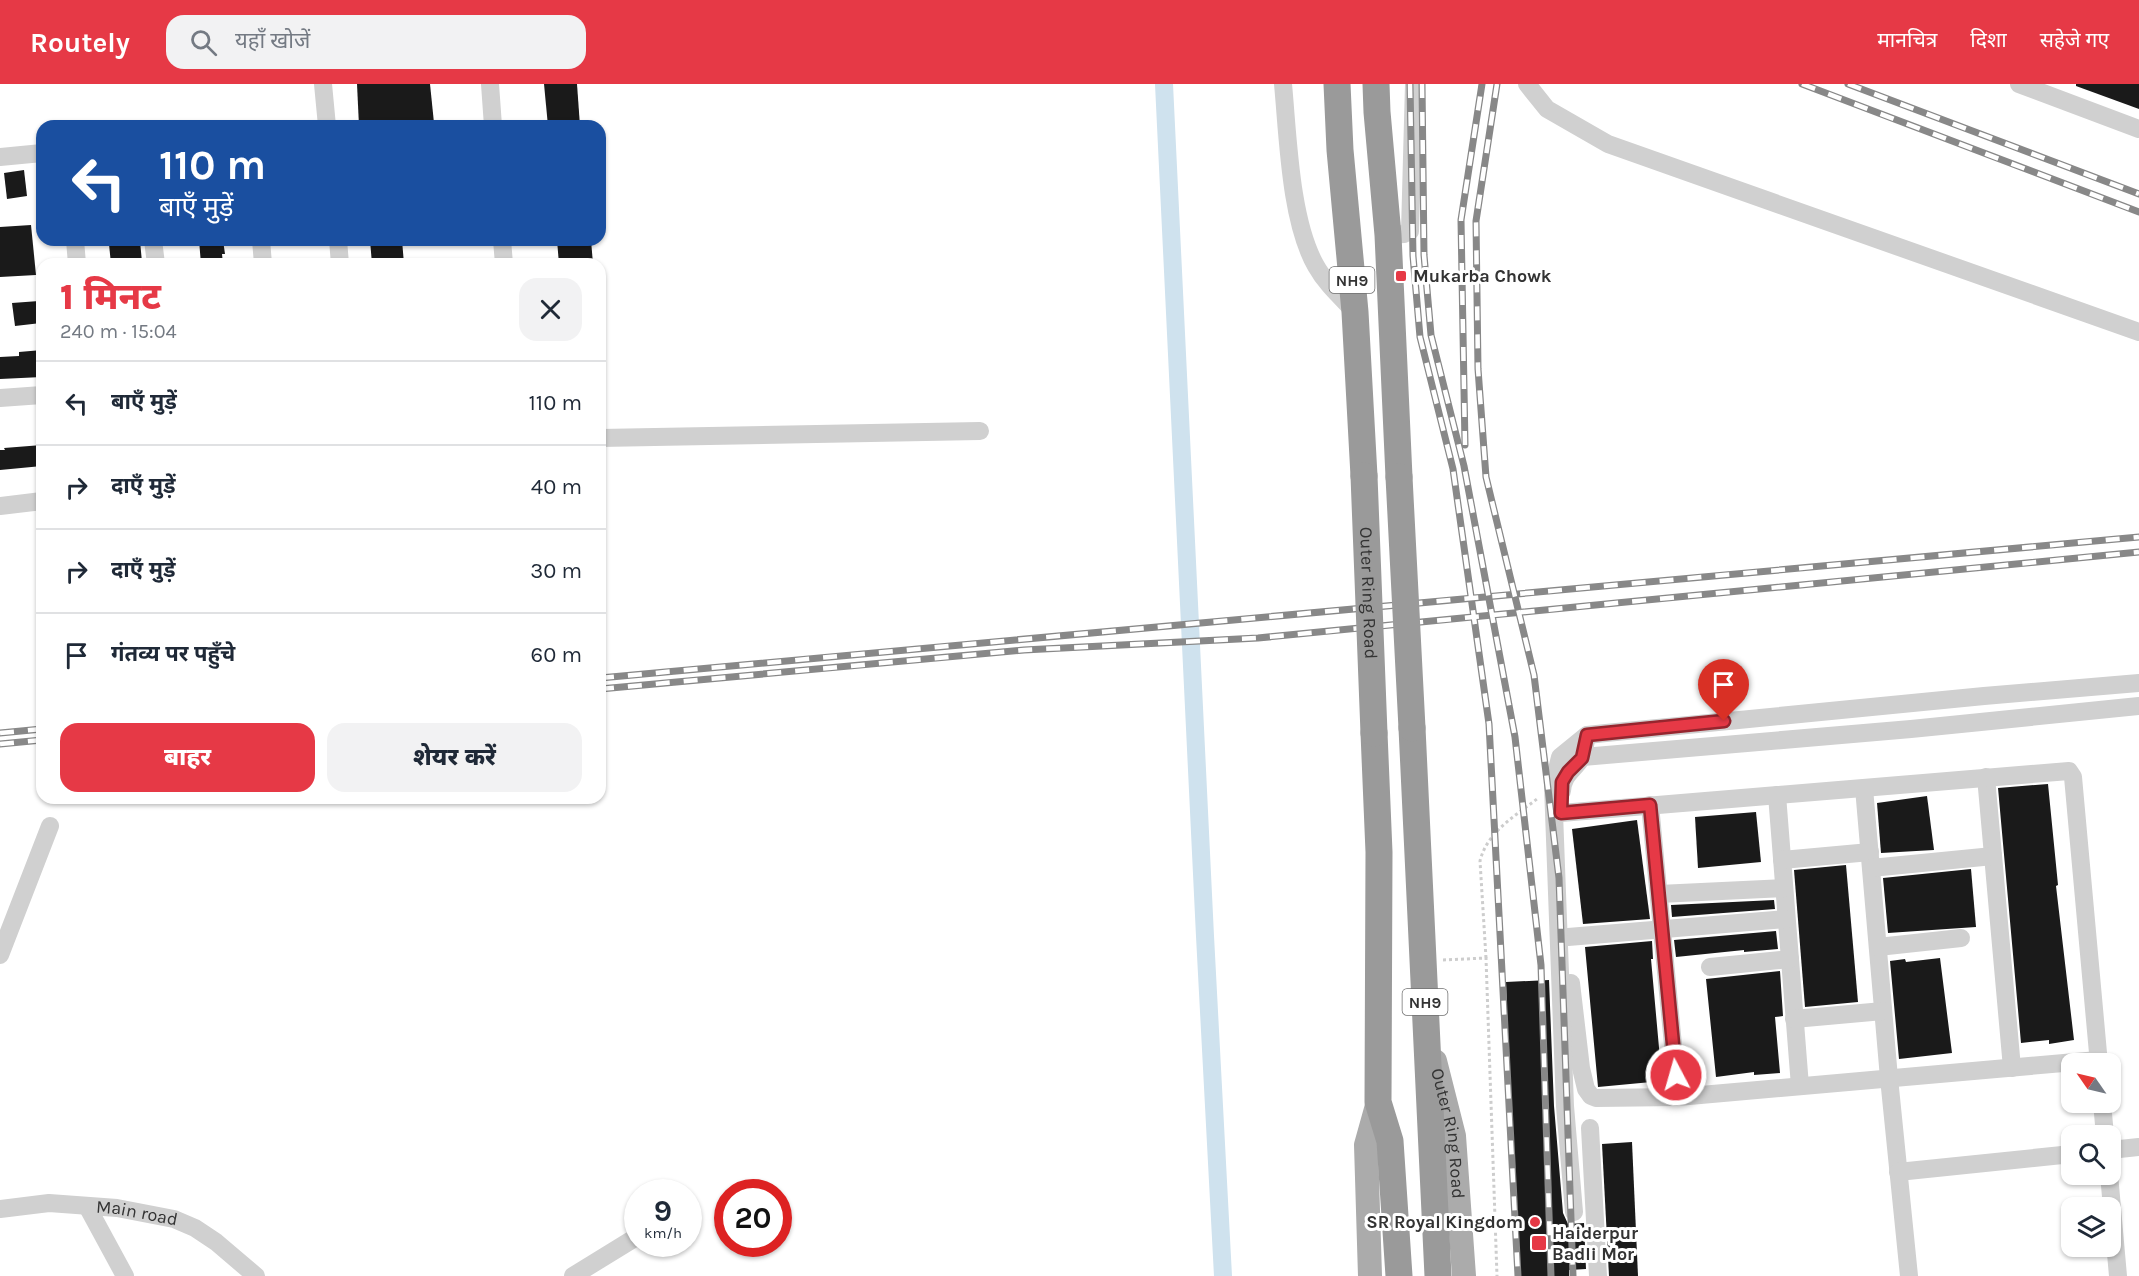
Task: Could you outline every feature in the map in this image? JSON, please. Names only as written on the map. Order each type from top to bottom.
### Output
[{"type":"highway","name":"Outer Ring Road","points":[[1337,84],[1340,150],[1355,312],[1364,476],[1379,852],[1378,1102],[1390,1141],[1399,1276]]},
{"type":"highway","name":"Outer Ring Road","points":[[1376,84],[1388,235],[1438,1276]]},
{"type":"highway","points":[[1377,112],[1384,84]]},
{"type":"main road","name":"Outer Ring Road","points":[[1426,1026],[1454,1136],[1464,1276]]},
{"type":"main road","name":"Outer Ring Road","points":[[1370,1276],[1366,1145],[1378,1102]]},
{"type":"street","points":[[323,84],[326,120]]},
{"type":"street","points":[[490,84],[493,120]]},
{"type":"street","points":[[1283,84],[1298,216],[1315,264],[1326,281],[1355,312]]},
{"type":"street","points":[[1388,235],[1404,234],[1410,231],[1414,84]]},
{"type":"street","points":[[1527,84],[1547,109],[1608,144],[2139,332]]},
{"type":"street","points":[[2019,84],[2139,129]]},
{"type":"street","points":[[0,157],[36,154]]},
{"type":"street","points":[[0,398],[36,395]]},
{"type":"street","points":[[606,438],[980,431]]},
{"type":"street","points":[[0,506],[36,502]]},
{"type":"street","points":[[1574,1212],[1565,1106],[1553,786],[1560,757],[1587,735],[2139,683]]},
{"type":"street","points":[[1560,757],[1582,758],[2139,706]]},
{"type":"street","points":[[1587,735],[1582,758],[1562,782],[1561,813],[1572,998],[1586,1089],[1591,1096],[1596,1098],[1678,1097],[2061,1065]]},
{"type":"street","points":[[1561,813],[2066,771],[2073,777],[2098,1053]]},
{"type":"street","points":[[1986,777],[2012,1068]]},
{"type":"street","points":[[1864,788],[1909,1276]]},
{"type":"street","points":[[1777,795],[1800,1086]]},
{"type":"street","points":[[1650,805],[1678,1097]]},
{"type":"street","points":[[0,955],[50,826]]},
{"type":"street","points":[[1782,860],[1870,860],[1993,855]]},
{"type":"street","points":[[1659,894],[1784,888]]},
{"type":"street","points":[[1568,938],[1786,919]]},
{"type":"street","points":[[1878,947],[1961,938]]},
{"type":"street","points":[[1710,967],[1790,959]]},
{"type":"street","points":[[1794,1019],[1884,1011]]},
{"type":"street","points":[[1590,1128],[1598,1276]]},
{"type":"street","points":[[2121,1149],[2139,1147]]},
{"type":"street","points":[[1898,1172],[2061,1155]]},
{"type":"street","points":[[2110,1185],[2118,1276]]},
{"type":"street","name":"Main road","points":[[0,1209],[49,1203],[117,1208],[185,1223],[216,1242],[256,1276]]},
{"type":"street","points":[[87,1206],[125,1276]]},
{"type":"street","points":[[573,1276],[624,1245]]},
{"type":"path","points":[[1497,1276],[1486,958],[1479,861],[1483,848],[1500,827],[1553,786]]},
{"type":"path","points":[[1440,960],[1486,958]]},
{"type":"building","points":[[357,84],[430,84],[434,120],[359,120]]},
{"type":"building","points":[[544,84],[577,84],[580,120],[547,120]]},
{"type":"building","points":[[2076,84],[2139,84],[2139,109],[2076,86]]},
{"type":"building","points":[[24,170],[27,196],[7,199],[4,173]]},
{"type":"building","points":[[31,225],[36,275],[0,277],[0,227]]},
{"type":"building","points":[[109,246],[140,246],[142,258],[110,258]]},
{"type":"building","points":[[200,246],[224,246],[225,254],[222,254],[222,258],[200,258]]},
{"type":"building","points":[[370,246],[402,246],[404,258],[372,258]]},
{"type":"building","points":[[558,246],[592,246],[592,258],[558,258]]},
{"type":"building","points":[[36,301],[36,324],[15,326],[12,303]]},
{"type":"building","points":[[36,351],[36,377],[0,379],[0,357],[19,356],[19,352]]},
{"type":"building","points":[[36,445],[36,467],[0,470],[0,450],[5,450],[4,448]]},
{"type":"building","points":[[2048,784],[2058,885],[2056,886],[2074,1040],[2049,1044],[2049,1040],[2021,1043],[1998,788]]},
{"type":"building","points":[[1927,796],[1934,850],[1881,853],[1877,803]]},
{"type":"building","points":[[1756,812],[1761,862],[1698,868],[1695,817]]},
{"type":"building","points":[[1637,820],[1650,919],[1583,924],[1572,829]]},
{"type":"building","points":[[1846,865],[1858,1002],[1805,1007],[1794,870]]},
{"type":"building","points":[[1971,869],[1976,927],[1888,933],[1883,878]]},
{"type":"building","points":[[1774,900],[1775,909],[1672,917],[1671,905]]},
{"type":"building","points":[[1776,931],[1778,949],[1676,957],[1674,940]]},
{"type":"building","points":[[1652,941],[1653,959],[1651,959],[1662,1081],[1598,1087],[1585,947]]},
{"type":"building","points":[[1940,958],[1952,1053],[1899,1059],[1890,961],[1905,959],[1906,962]]},
{"type":"building","points":[[1780,971],[1783,1016],[1775,1017],[1780,1073],[1754,1075],[1754,1072],[1716,1077],[1706,979]]},
{"type":"building","name":"Haiderpur Badli Mor","points":[[1549,980],[1554,1106],[1563,1213],[1568,1224],[1584,1223],[1586,1269],[1569,1270],[1569,1276],[1516,1276],[1506,982]]},
{"type":"building","points":[[1632,1142],[1638,1276],[1609,1276],[1602,1144]]},
{"type":"waterway","points":[[1164,84],[1223,1276]]},
{"type":"railway","points":[[1410,84],[1413,256],[1420,337],[1453,469],[1489,724],[1518,1276]]},
{"type":"railway","points":[[1422,84],[1424,255],[1431,335],[1464,466],[1515,737],[1541,965],[1551,1276]]},
{"type":"railway","points":[[1465,445],[1461,220],[1482,84]]},
{"type":"railway","points":[[1497,84],[1476,221],[1478,369],[1486,477],[1534,675],[1559,878],[1573,1276]]},
{"type":"railway","points":[[1802,84],[2139,212]]},
{"type":"railway","points":[[1848,84],[2139,194]]},
{"type":"railway","points":[[606,677],[2139,537]]},
{"type":"railway","points":[[606,688],[1024,650],[1258,638],[2139,552]]},
{"type":"railway","points":[[0,733],[36,730]]},
{"type":"railway","points":[[0,744],[36,741]]},
{"type":"place","name":"Mukarba Chowk","points":[[1401,276]]},
{"type":"place","name":"SR Royal Kingdom","points":[[1535,1222]]},
{"type":"place","name":"Haiderpur Badli Mor","points":[[1539,1243]]},
{"type":"route","points":[[1676,1075],[1650,805],[1561,813],[1562,782],[1582,758],[1587,735],[1724,721]]}]
